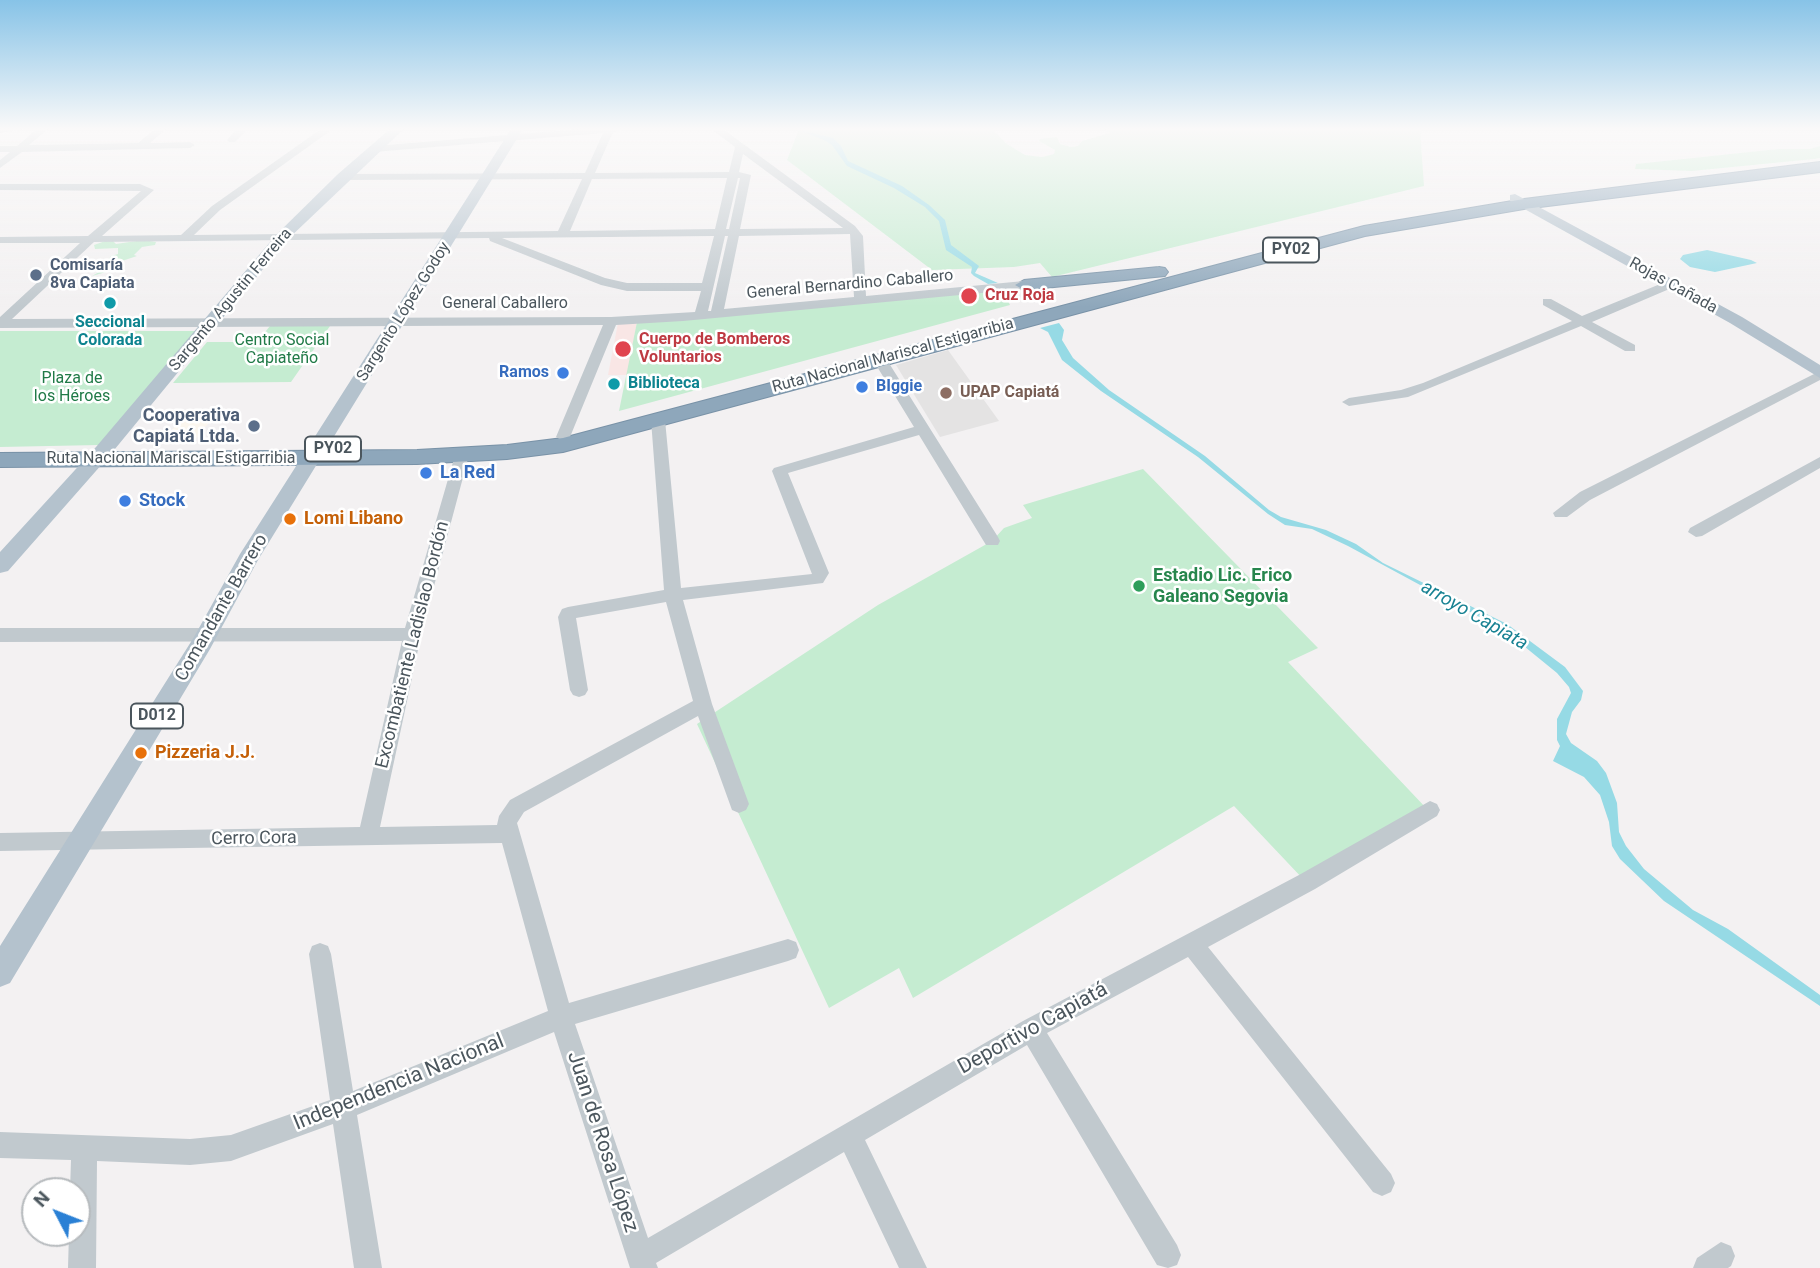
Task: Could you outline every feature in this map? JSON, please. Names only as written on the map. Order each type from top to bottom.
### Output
[{"type":"highway","points":[[1519,201],[1516,192],[1531,188]]},
{"type":"highway","name":"Ruta Nacional Mariscal Estigarribia","points":[[1057,307],[1354,225],[1466,204],[1519,201],[1629,188]]},
{"type":"highway","name":"Ruta Nacional Mariscal Estigarribia","points":[[316,454],[465,448],[563,437],[1057,307],[1364,231],[1519,201]]},
{"type":"highway","points":[[1024,285],[1195,267]]},
{"type":"highway","name":"Ruta Nacional Mariscal Estigarribia","points":[[0,452],[99,455],[461,455],[563,444],[880,360],[1019,317]]},
{"type":"highway","name":"Ruta Nacional Mariscal Estigarribia","points":[[0,460],[99,455]]},
{"type":"main road","name":"Sargento Agustin Ferreira","points":[[99,455],[281,238],[332,188]]},
{"type":"main road","name":"Sargento López Godoy","points":[[316,454],[480,188]]},
{"type":"main road","name":"Rojas Cañada","points":[[1519,201],[1736,320],[1820,374]]},
{"type":"main road","name":"Comandante Barrero","points":[[0,973],[207,634],[248,559],[316,454]]},
{"type":"main road","points":[[0,566],[99,455]]},
{"type":"main road","points":[[0,578],[99,455]]},
{"type":"street","points":[[1,323],[148,188]]},
{"type":"street","points":[[185,237],[216,208],[244,188]]},
{"type":"street","points":[[562,235],[584,188]]},
{"type":"street","points":[[701,315],[729,188]]},
{"type":"street","points":[[717,313],[744,188]]},
{"type":"street","points":[[796,188],[856,236],[860,300]]},
{"type":"street","points":[[0,240],[853,231]]},
{"type":"street","points":[[487,236],[601,281],[627,287],[709,287]]},
{"type":"street","points":[[1349,401],[1403,394],[1427,386],[1670,284]]},
{"type":"street","name":"General Bernardino Caballero","points":[[701,315],[1024,285]]},
{"type":"street","points":[[1547,302],[1630,348]]},
{"type":"street","name":"General Caballero","points":[[1,323],[611,321],[701,315]]},
{"type":"street","points":[[563,437],[611,321]]},
{"type":"street","points":[[880,360],[992,541]]},
{"type":"street","points":[[1561,513],[1585,496],[1820,374]]},
{"type":"street","points":[[658,420],[673,594],[704,704],[740,804]]},
{"type":"street","points":[[579,690],[566,617],[568,613],[673,594],[817,579],[821,573],[779,471],[923,429]]},
{"type":"street","name":"Excombatiente Ladislao Bordón","points":[[368,836],[413,634],[461,455]]},
{"type":"street","points":[[1696,533],[1820,462]]},
{"type":"street","points":[[0,635],[413,634]]},
{"type":"street","points":[[509,834],[506,822],[517,806],[704,704]]},
{"type":"street","name":"Deportivo Capiatá","points":[[642,1263],[849,1135],[1031,1029],[1307,882],[1430,810]]},
{"type":"street","name":"Cerro Cora","points":[[0,842],[78,843],[509,834]]},
{"type":"street","name":"Juan de Rosa López","points":[[509,834],[561,1017],[642,1263]]},
{"type":"street","points":[[1190,942],[1382,1183]]},
{"type":"street","name":"Independencia Nacional","points":[[0,1145],[190,1152],[232,1147],[343,1108],[561,1017],[788,950]]},
{"type":"street","points":[[320,954],[368,1268]]},
{"type":"street","points":[[1031,1029],[1167,1255]]},
{"type":"street","points":[[849,1135],[913,1268]]},
{"type":"street","points":[[82,1268],[84,1148]]},
{"type":"shaded area","name":"Cuerpo de Bomberos Voluntarios","points":[[637,322],[628,375],[608,375],[618,323]]},
{"type":"shaded area","name":"UPAP Capiatá","points":[[948,350],[999,421],[940,437],[896,365]]},
{"type":"shaded area","points":[[187,413],[216,414],[193,442],[162,441]]},
{"type":"green space","points":[[824,188],[1415,188],[1052,277],[1040,263],[1014,267],[932,270]]},
{"type":"green space","points":[[111,239],[116,244],[143,240],[156,242],[155,245],[142,247],[134,255],[137,256],[122,261],[113,270],[92,276],[101,271],[111,256],[118,254],[118,248],[95,249],[94,245]]},
{"type":"green space","points":[[1002,289],[1010,305],[619,411],[637,322]]},
{"type":"green space","name":"Centro Social Capiateño","points":[[270,326],[330,326],[291,382],[173,383],[207,342],[257,342]]},
{"type":"green space","name":"Plaza de los Héroes","points":[[0,331],[197,331],[99,445],[0,447]]},
{"type":"green space","points":[[1143,469],[1318,648],[1288,662],[1427,809],[1304,880],[1234,806],[913,998],[899,968],[829,1008],[697,724],[878,605],[992,541],[1004,528],[1032,518],[1023,505]]},
{"type":"water","points":[[894,188],[905,188],[929,205],[945,220],[951,245],[979,266],[975,273],[998,283],[988,284],[974,276],[971,273],[972,267],[946,250],[939,221],[925,207]]},
{"type":"water","points":[[1707,250],[1757,263],[1715,272],[1690,267],[1680,259],[1683,255]]},
{"type":"water","points":[[1059,323],[1064,330],[1062,340],[1073,358],[1109,390],[1205,456],[1269,510],[1281,517],[1326,530],[1356,544],[1383,563],[1507,624],[1565,667],[1583,691],[1581,700],[1572,712],[1566,734],[1571,743],[1597,761],[1606,773],[1617,803],[1619,832],[1626,846],[1644,869],[1693,910],[1728,929],[1820,995],[1820,1006],[1664,901],[1620,859],[1612,846],[1609,822],[1600,795],[1584,777],[1553,761],[1560,746],[1557,740],[1557,719],[1571,693],[1557,673],[1514,638],[1483,619],[1348,546],[1312,529],[1285,525],[1268,514],[1198,457],[1101,391],[1062,360],[1048,332],[1040,328]]},
{"type":"place","name":"Comisaría 8va Capiata","points":[[36,275]]},
{"type":"place","name":"Cruz Roja","points":[[969,296]]},
{"type":"place","name":"Seccional Colorada","points":[[110,303]]},
{"type":"place","name":"Cuerpo de Bomberos Voluntarios","points":[[623,349]]},
{"type":"place","name":"Ramos","points":[[563,373]]},
{"type":"place","name":"Biblioteca","points":[[614,384]]},
{"type":"place","name":"BIggie","points":[[862,387]]},
{"type":"place","name":"UPAP Capiatá","points":[[946,393]]},
{"type":"place","name":"Cooperativa Capiatá Ltda.","points":[[254,426]]},
{"type":"place","name":"La Red","points":[[426,473]]},
{"type":"place","name":"Stock","points":[[125,501]]},
{"type":"place","name":"Lomi Libano","points":[[290,519]]},
{"type":"place","name":"Estadio Lic. Erico Galeano Segovia","points":[[1139,586]]},
{"type":"place","name":"Pizzeria J.J.","points":[[141,753]]},
{"type":"water label","name":"arroyo Capiata","points":[[1474,616]]}]
